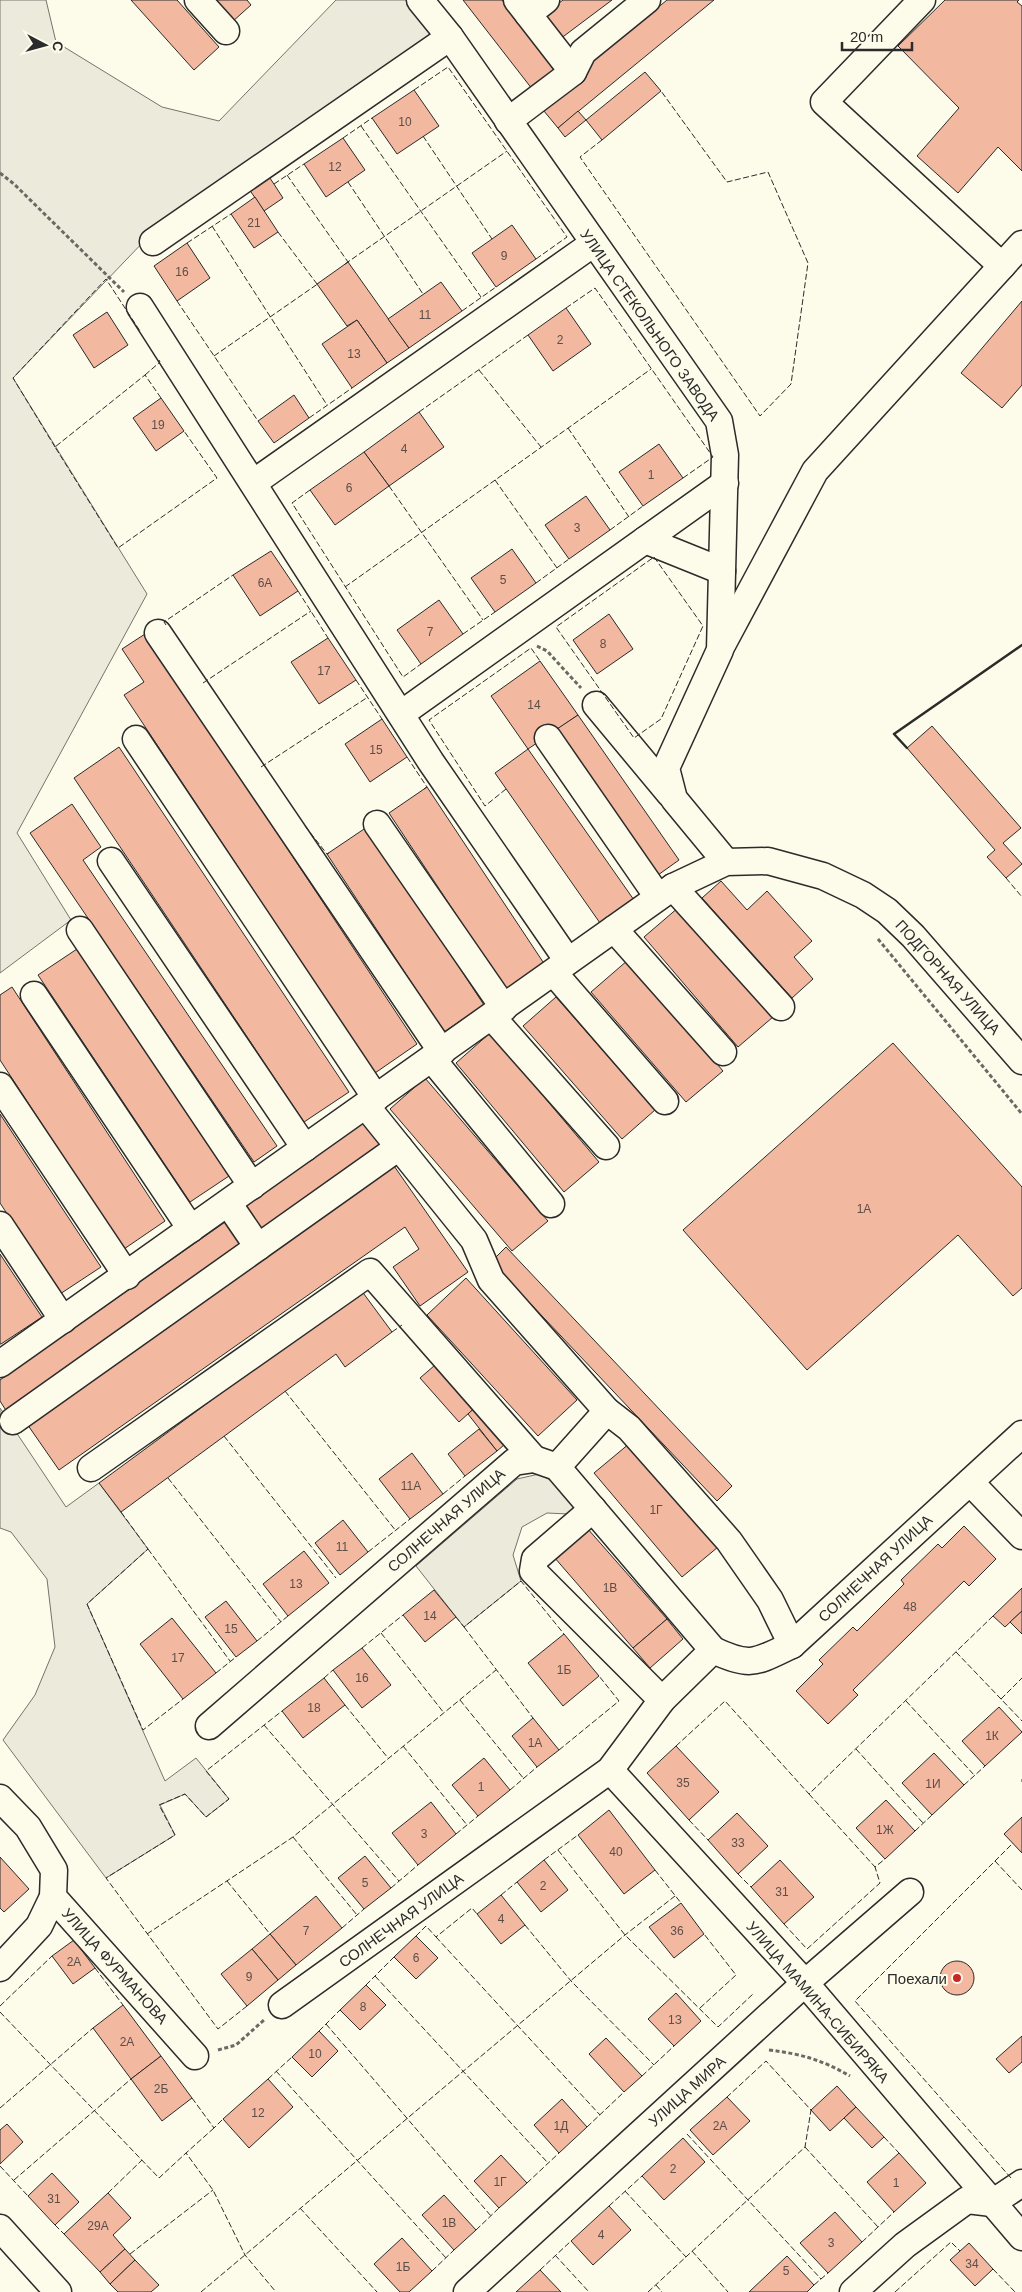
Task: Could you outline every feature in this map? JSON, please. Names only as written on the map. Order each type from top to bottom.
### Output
[{"type":"street","points":[[198,0],[226,31]]},
{"type":"street","points":[[508,121],[573,72],[583,52],[646,0]]},
{"type":"street","points":[[922,0],[824,102],[1002,266]]},
{"type":"street","name":"УЛИЦА СТЕКОЛЬНОГО ЗАВОДА","points":[[422,1],[450,37],[719,421],[725,455],[720,650],[666,768],[674,799],[726,862]]},
{"type":"street","points":[[530,5],[573,72]]},
{"type":"street","points":[[153,242],[450,37]]},
{"type":"street","points":[[253,483],[594,244]]},
{"type":"street","points":[[720,650],[815,471],[1022,244]]},
{"type":"street","points":[[140,308],[561,967],[665,1101]]},
{"type":"street","points":[[401,714],[725,483]]},
{"type":"street","points":[[645,540],[722,571]]},
{"type":"street","points":[[158,633],[437,1056],[552,1204]]},
{"type":"street","points":[[596,705],[674,799]]},
{"type":"street","points":[[548,738],[666,892],[781,1008]]},
{"type":"street","points":[[136,739],[399,1147],[474,1240],[490,1280],[606,1410],[629,1428],[729,1541],[770,1600],[792,1645]]},
{"type":"street","points":[[377,824],[498,1012],[606,1146]]},
{"type":"street","name":"ПОДГОРНАЯ УЛИЦА","points":[[726,862],[768,861],[823,876],[863,895],[887,911],[913,936],[1022,1061]]},
{"type":"street","points":[[111,862],[305,1148]]},
{"type":"street","points":[[0,1364],[666,892],[726,862]]},
{"type":"street","points":[[614,929],[723,1052]]},
{"type":"street","points":[[80,930],[252,1186]]},
{"type":"street","points":[[34,995],[191,1229]]},
{"type":"street","points":[[0,1086],[126,1276]]},
{"type":"street","points":[[13,1421],[399,1147]]},
{"type":"street","points":[[228,1203],[258,1247]]},
{"type":"street","points":[[0,1225],[64,1320]]},
{"type":"street","points":[[92,1468],[370,1272],[546,1463],[606,1410]]},
{"type":"street","name":"СОЛНЕЧНАЯ УЛИЦА","points":[[209,1726],[514,1462],[546,1463],[593,1509],[713,1650],[735,1660],[758,1661],[792,1645],[1022,1434]]},
{"type":"street","points":[[970,1482],[1022,1536]]},
{"type":"street","points":[[593,1509],[535,1559],[533,1571],[662,1700]]},
{"type":"street","name":"СОЛНЕЧНАЯ УЛИЦА","points":[[282,2005],[610,1770],[662,1700],[713,1650]]},
{"type":"street","name":"УЛИЦА МАМИНА-СИБИРЯКА","points":[[610,1770],[805,1983],[1022,2237]]},
{"type":"street","name":"УЛИЦА ФУРМАНОВА","points":[[0,1798],[28,1828],[54,1870],[53,1897],[195,2056]]},
{"type":"street","name":"УЛИЦА МИРА","points":[[467,2292],[805,1983],[910,1892]]},
{"type":"street","points":[[0,1968],[40,1926],[53,1897]]},
{"type":"street","points":[[853,2292],[906,2245],[967,2200],[992,2203],[1022,2183]]},
{"type":"street","points":[[0,2228],[56,2291]]},
{"type":"path","points":[[0,173],[14,184],[140,308]]},
{"type":"path","points":[[512,635],[547,651],[596,705]]},
{"type":"path","points":[[876,936],[1022,1114]]},
{"type":"path","points":[[195,2056],[236,2045],[282,2005]]},
{"type":"path","points":[[766,2049],[793,2053],[826,2062],[854,2079]]},
{"type":"shaded area","points":[[0,0],[46,0],[56,42],[162,107],[219,121],[336,0],[410,0],[435,31],[148,237],[13,378],[147,594],[17,833],[71,920],[0,973]]},
{"type":"shaded area","points":[[0,1408],[66,1507],[99,1483],[148,1549],[87,1604],[165,1781],[196,1758],[229,1799],[206,1817],[185,1794],[160,1805],[175,1835],[106,1878],[3,1740],[35,1695],[55,1647],[47,1579],[11,1532],[0,1528]]},
{"type":"shaded area","points":[[539,1474],[556,1483],[575,1503],[574,1508],[569,1514],[547,1513],[522,1527],[513,1555],[521,1581],[464,1627],[416,1566],[517,1479]]},
{"type":"building","points":[[131,0],[177,0],[219,47],[194,70]]},
{"type":"building","points":[[213,0],[247,0],[251,5],[232,22]]},
{"type":"building","points":[[463,0],[502,0],[561,76],[536,94]]},
{"type":"building","points":[[563,0],[612,0],[556,42],[539,18]]},
{"type":"building","points":[[667,0],[714,0],[558,128],[539,105]]},
{"type":"building","points":[[945,0],[1019,0],[1017,2],[1022,6],[1022,171],[998,147],[958,193],[917,156],[959,108],[898,46]]},
{"type":"building","points":[[645,72],[661,91],[602,140],[586,120]]},
{"type":"building","points":[[414,90],[439,126],[397,154],[372,118]]},
{"type":"building","points":[[578,111],[586,120],[565,137],[558,128]]},
{"type":"building","points":[[343,138],[365,170],[326,197],[304,164]]},
{"type":"building","points":[[268,175],[283,198],[264,211],[249,189]]},
{"type":"building","points":[[255,197],[278,232],[254,248],[231,214]]},
{"type":"building","points":[[512,225],[536,259],[496,287],[472,253]]},
{"type":"building","points":[[187,243],[210,278],[177,301],[154,266]]},
{"type":"building","points":[[348,262],[409,348],[387,363],[357,320],[347,326],[317,284]]},
{"type":"building","points":[[441,282],[462,311],[409,348],[388,319]]},
{"type":"building","points":[[1022,301],[1022,385],[1002,408],[961,373]]},
{"type":"building","points":[[566,308],[591,344],[553,371],[528,335]]},
{"type":"building","points":[[107,312],[128,345],[94,368],[73,335]]},
{"type":"building","points":[[357,320],[387,363],[352,388],[322,344]]},
{"type":"building","points":[[294,395],[309,418],[274,443],[258,421]]},
{"type":"building","points":[[161,398],[184,431],[156,451],[133,418]]},
{"type":"building","points":[[419,412],[444,447],[389,486],[364,452]]},
{"type":"building","points":[[659,444],[683,478],[643,506],[619,472]]},
{"type":"building","points":[[364,452],[389,486],[335,525],[310,490]]},
{"type":"building","points":[[586,496],[610,530],[569,559],[545,525]]},
{"type":"building","points":[[512,549],[536,583],[495,612],[471,578]]},
{"type":"building","points":[[271,551],[298,591],[260,616],[233,575]]},
{"type":"building","points":[[439,600],[463,634],[421,664],[397,630]]},
{"type":"building","points":[[609,614],[633,649],[597,674],[573,640]]},
{"type":"building","points":[[145,634],[417,1044],[375,1073],[124,695],[144,682],[122,649]]},
{"type":"building","points":[[328,638],[356,680],[319,704],[291,662]]},
{"type":"building","points":[[540,661],[578,715],[528,749],[491,696]]},
{"type":"building","points":[[578,715],[679,860],[658,875],[557,729]]},
{"type":"building","points":[[382,719],[407,757],[370,782],[345,744]]},
{"type":"building","points":[[932,726],[1021,828],[1003,843],[1022,864],[1006,878],[987,857],[995,850],[907,748]]},
{"type":"building","points":[[119,747],[349,1092],[304,1122],[74,778]]},
{"type":"building","points":[[528,749],[634,900],[600,923],[495,773]]},
{"type":"building","points":[[427,787],[549,971],[510,996],[389,813]]},
{"type":"building","points":[[72,804],[101,847],[83,860],[277,1146],[254,1162],[30,833]]},
{"type":"building","points":[[367,827],[484,1005],[444,1032],[327,854]]},
{"type":"building","points":[[721,881],[747,910],[767,891],[812,941],[794,957],[813,979],[792,998],[702,898]]},
{"type":"building","points":[[679,907],[773,1017],[738,1047],[644,937]]},
{"type":"building","points":[[77,949],[229,1176],[190,1202],[38,975]]},
{"type":"building","points":[[628,960],[723,1071],[686,1102],[591,992]]},
{"type":"building","points":[[12,987],[165,1221],[124,1249],[0,1060],[0,995]]},
{"type":"building","points":[[556,997],[655,1110],[622,1139],[523,1026]]},
{"type":"building","points":[[490,1033],[599,1162],[564,1192],[456,1063]]},
{"type":"building","points":[[893,1043],[1022,1187],[1022,1288],[1013,1296],[958,1235],[807,1370],[683,1230]]},
{"type":"building","points":[[425,1078],[548,1221],[512,1251],[390,1109]]},
{"type":"building","points":[[0,1114],[101,1267],[60,1294],[0,1203]]},
{"type":"building","points":[[365,1121],[382,1146],[259,1233],[241,1208]]},
{"type":"building","points":[[392,1163],[468,1272],[420,1306],[393,1267],[419,1249],[405,1227],[59,1470],[25,1421]]},
{"type":"building","points":[[228,1220],[246,1245],[7,1412],[0,1401],[0,1380]]},
{"type":"building","points":[[506,1247],[732,1486],[717,1501],[491,1262]]},
{"type":"building","points":[[0,1254],[42,1317],[1,1344],[0,1344]]},
{"type":"building","points":[[466,1278],[577,1400],[538,1436],[427,1315]]},
{"type":"building","points":[[361,1290],[392,1332],[345,1367],[336,1354],[121,1512],[99,1483]]},
{"type":"building","points":[[442,1359],[480,1403],[459,1422],[420,1378]]},
{"type":"building","points":[[480,1403],[510,1440],[497,1451],[468,1414]]},
{"type":"building","points":[[479,1429],[497,1451],[465,1476],[448,1454]]},
{"type":"building","points":[[630,1443],[718,1547],[682,1577],[594,1473]]},
{"type":"building","points":[[412,1453],[443,1494],[410,1519],[379,1479]]},
{"type":"building","points":[[343,1520],[368,1552],[340,1575],[315,1543]]},
{"type":"building","points":[[964,1526],[996,1559],[969,1586],[964,1581],[853,1690],[858,1695],[828,1724],[796,1691],[823,1664],[819,1660],[853,1627],[857,1631],[904,1584],[901,1580],[938,1544],[942,1548]]},
{"type":"building","points":[[587,1528],[667,1619],[633,1648],[554,1557]]},
{"type":"building","points":[[304,1551],[329,1583],[288,1616],[263,1584]]},
{"type":"building","points":[[1022,1588],[1022,1611],[1005,1627],[993,1616]]},
{"type":"building","points":[[434,1590],[456,1617],[425,1642],[403,1615]]},
{"type":"building","points":[[226,1601],[257,1641],[236,1657],[205,1617]]},
{"type":"building","points":[[1022,1611],[1022,1634],[1010,1622]]},
{"type":"building","points":[[172,1618],[216,1673],[183,1699],[140,1644]]},
{"type":"building","points":[[667,1619],[683,1639],[650,1668],[633,1648]]},
{"type":"building","points":[[564,1634],[599,1676],[563,1706],[528,1663]]},
{"type":"building","points":[[362,1648],[391,1685],[362,1708],[333,1670]]},
{"type":"building","points":[[324,1678],[345,1705],[303,1738],[282,1711]]},
{"type":"building","points":[[999,1707],[1022,1732],[985,1766],[962,1741]]},
{"type":"building","points":[[533,1718],[559,1750],[537,1767],[512,1736]]},
{"type":"building","points":[[676,1746],[719,1792],[689,1820],[647,1773]]},
{"type":"building","points":[[934,1753],[964,1785],[932,1815],[902,1783]]},
{"type":"building","points":[[484,1758],[510,1790],[478,1816],[452,1785]]},
{"type":"building","points":[[886,1800],[915,1831],[885,1859],[856,1828]]},
{"type":"building","points":[[431,1802],[456,1834],[418,1865],[392,1833]]},
{"type":"building","points":[[609,1810],[655,1870],[624,1894],[578,1835]]},
{"type":"building","points":[[737,1813],[768,1846],[738,1874],[708,1840]]},
{"type":"building","points":[[1022,1817],[1022,1853],[1004,1834]]},
{"type":"building","points":[[365,1856],[391,1888],[364,1909],[338,1878]]},
{"type":"building","points":[[0,1857],[29,1889],[4,1912],[0,1908]]},
{"type":"building","points":[[544,1860],[568,1890],[541,1912],[517,1882]]},
{"type":"building","points":[[780,1860],[814,1897],[784,1924],[751,1887]]},
{"type":"building","points":[[501,1895],[525,1925],[501,1944],[477,1914]]},
{"type":"building","points":[[316,1896],[342,1928],[296,1965],[270,1934]]},
{"type":"building","points":[[681,1903],[704,1934],[674,1958],[649,1927]]},
{"type":"building","points":[[270,1934],[296,1965],[278,1980],[252,1949]]},
{"type":"building","points":[[416,1936],[438,1958],[416,1979],[394,1957]]},
{"type":"building","points":[[74,1940],[95,1968],[73,1984],[52,1956]]},
{"type":"building","points":[[252,1949],[278,1980],[247,2006],[221,1974]]},
{"type":"building","points":[[957,1961],[964,1962],[969,1966],[973,1971],[973,1985],[969,1990],[964,1994],[957,1995],[950,1994],[945,1990],[941,1985],[940,1978],[941,1971],[945,1966],[950,1962]]},
{"type":"building","points":[[366,1985],[386,2005],[360,2030],[340,2010]]},
{"type":"building","points":[[676,1993],[701,2021],[674,2046],[648,2019]]},
{"type":"building","points":[[123,2005],[161,2056],[131,2079],[93,2028]]},
{"type":"building","points":[[319,2031],[338,2051],[312,2077],[292,2057]]},
{"type":"building","points":[[1022,2036],[1022,2062],[1009,2073],[996,2059]]},
{"type":"building","points":[[606,2038],[642,2076],[624,2092],[589,2054]]},
{"type":"building","points":[[161,2056],[192,2098],[162,2121],[131,2079]]},
{"type":"building","points":[[268,2079],[293,2107],[249,2148],[223,2119]]},
{"type":"building","points":[[837,2086],[856,2107],[830,2131],[811,2110]]},
{"type":"building","points":[[727,2097],[750,2121],[713,2155],[690,2130]]},
{"type":"building","points":[[562,2099],[587,2127],[559,2153],[534,2125]]},
{"type":"building","points":[[856,2107],[884,2137],[872,2148],[844,2118]]},
{"type":"building","points":[[7,2124],[23,2142],[0,2164],[0,2130]]},
{"type":"building","points":[[683,2138],[705,2162],[664,2200],[642,2176]]},
{"type":"building","points":[[899,2153],[926,2183],[894,2212],[867,2182]]},
{"type":"building","points":[[501,2155],[527,2183],[499,2208],[474,2181]]},
{"type":"building","points":[[52,2173],[79,2202],[55,2225],[28,2196]]},
{"type":"building","points":[[108,2193],[131,2218],[113,2235],[125,2249],[100,2272],[64,2234]]},
{"type":"building","points":[[444,2195],[476,2230],[454,2250],[422,2215]]},
{"type":"building","points":[[609,2206],[631,2230],[593,2265],[571,2241]]},
{"type":"building","points":[[835,2212],[862,2242],[828,2273],[800,2243]]},
{"type":"building","points":[[402,2238],[432,2271],[409,2292],[400,2292],[374,2264]]},
{"type":"building","points":[[969,2243],[993,2269],[975,2286],[950,2260]]},
{"type":"building","points":[[125,2249],[135,2260],[110,2284],[100,2272]]},
{"type":"building","points":[[787,2256],[814,2285],[807,2292],[749,2292]]},
{"type":"building","points":[[135,2260],[159,2285],[151,2292],[118,2292],[110,2284]]},
{"type":"building","points":[[540,2270],[561,2292],[516,2292]]},
{"type":"fence","points":[[414,90],[448,67],[567,237],[536,259]]},
{"type":"fence","points":[[602,140],[580,157],[760,416],[791,384],[808,263],[768,172],[727,182],[661,91]]},
{"type":"fence","points":[[343,138],[372,118]]},
{"type":"fence","points":[[361,126],[481,297]]},
{"type":"fence","points":[[423,136],[492,239]]},
{"type":"fence","points":[[345,264],[507,151]]},
{"type":"fence","points":[[274,184],[304,164]]},
{"type":"fence","points":[[287,175],[348,262]]},
{"type":"fence","points":[[348,182],[423,294]]},
{"type":"fence","points":[[187,243],[231,214]]},
{"type":"fence","points":[[212,226],[327,405]]},
{"type":"fence","points":[[278,232],[317,284]]},
{"type":"fence","points":[[55,447],[13,378],[106,279],[140,331]]},
{"type":"fence","points":[[214,356],[319,283]]},
{"type":"fence","points":[[462,311],[496,287]]},
{"type":"fence","points":[[566,308],[595,288],[713,457],[683,478]]},
{"type":"fence","points":[[177,301],[258,421]]},
{"type":"fence","points":[[419,412],[528,335]]},
{"type":"fence","points":[[145,375],[160,362],[159,360]]},
{"type":"fence","points":[[345,587],[651,369]]},
{"type":"fence","points":[[479,370],[541,447]]},
{"type":"fence","points":[[161,398],[145,375],[55,447],[118,548],[217,478],[184,431]]},
{"type":"fence","points":[[309,418],[352,388]]},
{"type":"fence","points":[[568,428],[629,517]]},
{"type":"fence","points":[[495,480],[557,568]]},
{"type":"fence","points":[[389,486],[483,620]]},
{"type":"fence","points":[[310,490],[292,503],[403,677],[421,664]]},
{"type":"fence","points":[[610,530],[643,506]]},
{"type":"fence","points":[[654,557],[703,626],[661,719],[634,738],[556,627],[654,557]]},
{"type":"fence","points":[[536,583],[569,559]]},
{"type":"fence","points":[[166,625],[164,622],[233,575]]},
{"type":"fence","points":[[298,591],[328,638]]},
{"type":"fence","points":[[203,683],[311,611]]},
{"type":"fence","points":[[463,634],[495,612]]},
{"type":"fence","points":[[506,789],[485,806],[429,720],[531,648],[540,661]]},
{"type":"fence","points":[[356,680],[382,719]]},
{"type":"fence","points":[[261,767],[368,697]]},
{"type":"fence","points":[[407,757],[427,787],[424,789]]},
{"type":"fence","points":[[305,826],[327,854],[329,853]]},
{"type":"fence","points":[[1006,878],[1022,897]]},
{"type":"fence","points":[[392,1332],[402,1325]]},
{"type":"fence","points":[[285,1391],[396,1531]]},
{"type":"fence","points":[[224,1436],[336,1578]]},
{"type":"fence","points":[[443,1494],[465,1476]]},
{"type":"fence","points":[[168,1478],[281,1622]]},
{"type":"fence","points":[[121,1512],[148,1549],[87,1604],[143,1730],[183,1699]]},
{"type":"fence","points":[[368,1552],[410,1519]]},
{"type":"fence","points":[[148,1549],[230,1661]]},
{"type":"fence","points":[[456,1617],[464,1627],[521,1581],[564,1634]]},
{"type":"fence","points":[[362,1648],[403,1615]]},
{"type":"fence","points":[[257,1641],[288,1616]]},
{"type":"fence","points":[[676,1746],[725,1701],[809,1794],[993,1616]]},
{"type":"fence","points":[[464,1627],[533,1718]]},
{"type":"fence","points":[[381,1633],[444,1713]]},
{"type":"fence","points":[[956,1652],[1022,1721]]},
{"type":"fence","points":[[216,1673],[236,1657]]},
{"type":"fence","points":[[324,1678],[333,1670]]},
{"type":"fence","points":[[147,1934],[293,1837],[496,1670]]},
{"type":"fence","points":[[559,1750],[619,1701],[599,1676]]},
{"type":"fence","points":[[1001,1699],[1022,1678]]},
{"type":"fence","points":[[460,1700],[524,1779]]},
{"type":"fence","points":[[906,1701],[975,1776]]},
{"type":"fence","points":[[345,1705],[388,1758]]},
{"type":"fence","points":[[247,2006],[218,2029],[106,1878],[175,1835],[159,1805],[185,1794],[206,1817],[229,1799],[206,1771],[282,1711]]},
{"type":"fence","points":[[264,1725],[399,1881]]},
{"type":"fence","points":[[403,1746],[467,1825]]},
{"type":"fence","points":[[856,1749],[923,1823]]},
{"type":"fence","points":[[964,1785],[985,1766]]},
{"type":"fence","points":[[510,1790],[537,1767]]},
{"type":"fence","points":[[809,1794],[875,1867]]},
{"type":"fence","points":[[915,1831],[932,1815]]},
{"type":"fence","points":[[456,1834],[478,1816]]},
{"type":"fence","points":[[689,1820],[708,1840]]},
{"type":"fence","points":[[544,1860],[578,1835]]},
{"type":"fence","points":[[293,1837],[357,1915]]},
{"type":"fence","points":[[1011,2178],[855,2001],[1013,1843]]},
{"type":"fence","points":[[558,1850],[625,1935],[718,2027],[753,1994]]},
{"type":"fence","points":[[784,1924],[807,1949],[880,1883],[875,1867],[885,1859]]},
{"type":"fence","points":[[995,1861],[1022,1890]]},
{"type":"fence","points":[[391,1888],[418,1865]]},
{"type":"fence","points":[[655,1870],[681,1903]]},
{"type":"fence","points":[[738,1874],[751,1887]]},
{"type":"fence","points":[[227,1881],[270,1934]]},
{"type":"fence","points":[[501,1895],[517,1882]]},
{"type":"fence","points":[[201,2292],[625,1935],[675,1896]]},
{"type":"fence","points":[[416,1936],[426,1926],[436,1937],[472,1908],[477,1914]]},
{"type":"fence","points":[[342,1928],[364,1909]]},
{"type":"fence","points":[[525,1925],[571,1981],[654,2065]]},
{"type":"fence","points":[[700,2008],[736,1975],[704,1934]]},
{"type":"fence","points":[[436,1937],[600,2115]]},
{"type":"fence","points":[[0,2006],[52,1956]]},
{"type":"fence","points":[[366,1985],[394,1957]]},
{"type":"fence","points":[[95,1968],[123,2005]]},
{"type":"fence","points":[[375,1976],[548,2163]]},
{"type":"fence","points":[[319,2031],[340,2010]]},
{"type":"fence","points":[[0,2012],[159,2178],[186,2153]]},
{"type":"fence","points":[[326,2024],[491,2216]]},
{"type":"fence","points":[[0,2108],[93,2028]]},
{"type":"fence","points":[[642,2076],[674,2046]]},
{"type":"fence","points":[[268,2079],[292,2057]]},
{"type":"fence","points":[[648,2292],[805,2147],[811,2110],[766,2061],[727,2097]]},
{"type":"fence","points":[[276,2071],[446,2258]]},
{"type":"fence","points":[[14,2180],[131,2079]]},
{"type":"fence","points":[[587,2127],[624,2092]]},
{"type":"fence","points":[[192,2098],[214,2128],[223,2119]]},
{"type":"fence","points":[[214,2128],[186,2153],[213,2190],[245,2255],[276,2292]]},
{"type":"fence","points":[[687,2134],[821,2279]]},
{"type":"fence","points":[[884,2137],[899,2153]]},
{"type":"fence","points":[[805,2147],[878,2227]]},
{"type":"fence","points":[[527,2183],[559,2153]]},
{"type":"fence","points":[[108,2193],[142,2160]]},
{"type":"fence","points":[[0,2166],[28,2196]]},
{"type":"fence","points":[[609,2206],[642,2176]]},
{"type":"fence","points":[[130,2254],[213,2190]]},
{"type":"fence","points":[[625,2191],[686,2257]]},
{"type":"fence","points":[[300,2208],[377,2292]]},
{"type":"fence","points":[[476,2230],[499,2208]]},
{"type":"fence","points":[[862,2242],[894,2212]]},
{"type":"fence","points":[[55,2225],[64,2234]]},
{"type":"fence","points":[[540,2270],[571,2241]]},
{"type":"fence","points":[[895,2292],[951,2242],[960,2251]]},
{"type":"fence","points":[[432,2271],[454,2250]]},
{"type":"fence","points":[[692,2251],[728,2292]]},
{"type":"fence","points":[[555,2255],[589,2292]]},
{"type":"fence","points":[[993,2269],[1015,2292]]},
{"type":"fence","points":[[814,2285],[828,2273]]},
{"type":"fence","points":[[656,2285],[662,2292]]},
{"type":"wall","points":[[907,748],[894,734],[1022,645]]},
{"type":"place","name":"Поехали","points":[[957,1978]]}]
